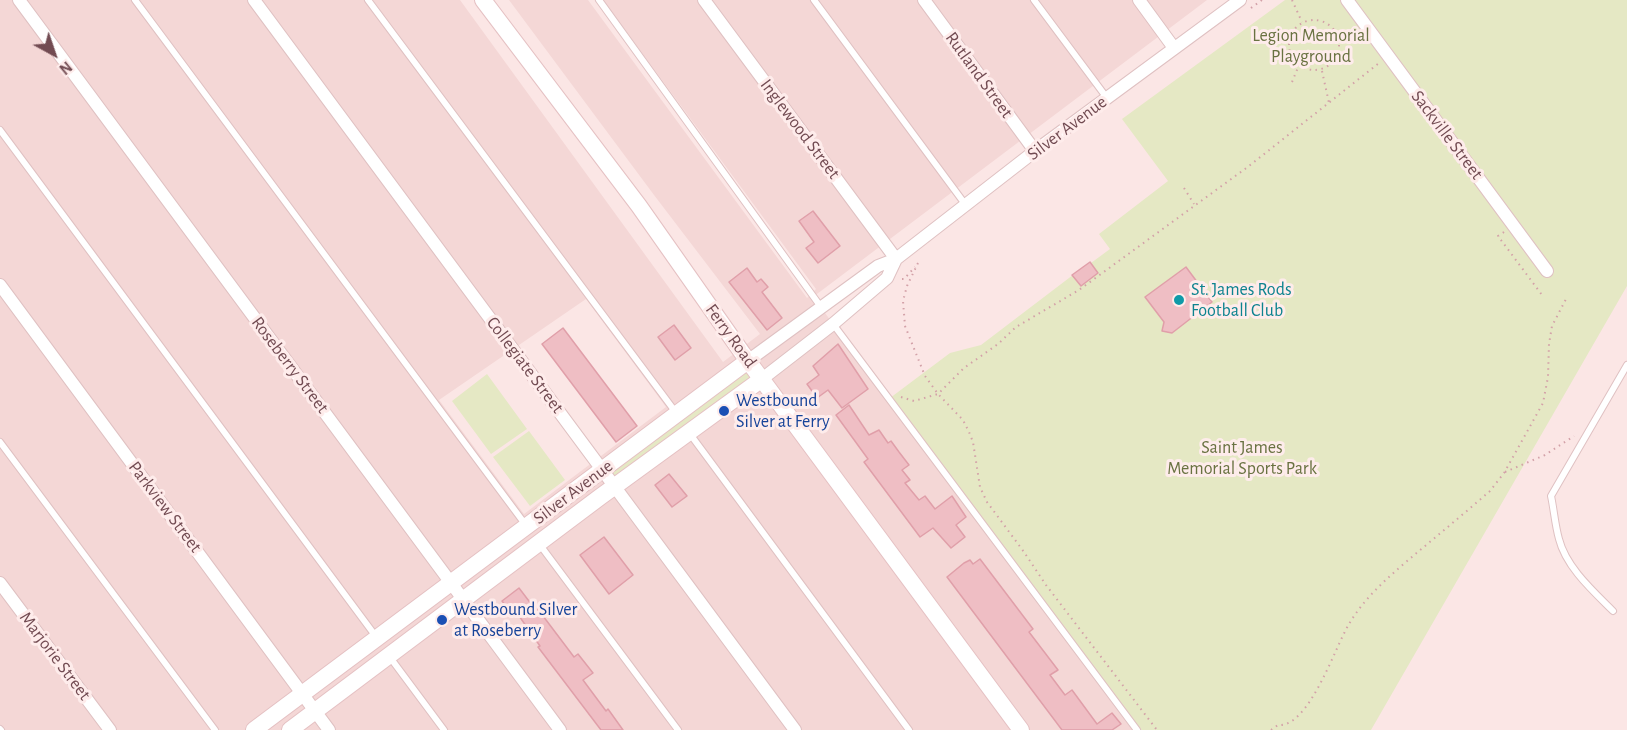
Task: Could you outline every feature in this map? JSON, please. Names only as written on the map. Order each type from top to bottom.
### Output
[{"type":"street","name":"Roseberry Street","points":[[19,0],[560,730]]},
{"type":"street","name":"Collegiate Street","points":[[254,0],[795,730]]},
{"type":"street","name":"Ferry Road","points":[[483,0],[639,206],[762,379],[1021,730]]},
{"type":"street","name":"Inglewood Street","points":[[704,0],[896,259]]},
{"type":"street","name":"Rutland Street","points":[[924,0],[1035,151]]},
{"type":"street","points":[[1138,0],[1174,48]]},
{"type":"street","name":"Silver Avenue","points":[[254,730],[749,360],[878,266],[896,259],[1035,151],[1240,0]]},
{"type":"street","name":"Sackville Street","points":[[1347,0],[1547,271]]},
{"type":"street","name":"Silver Avenue","points":[[290,730],[833,324],[887,278],[896,259]]},
{"type":"street","name":"Parkview Street","points":[[0,285],[329,730]]},
{"type":"street","name":"Marjorie Street","points":[[0,583],[110,730]]},
{"type":"lane","points":[[135,0],[527,526]]},
{"type":"lane","points":[[368,0],[677,414]]},
{"type":"lane","points":[[599,0],[821,308]]},
{"type":"lane","points":[[814,0],[965,204]]},
{"type":"lane","points":[[1034,0],[1107,98]]},
{"type":"lane","points":[[0,130],[377,638]]},
{"type":"lane","points":[[833,324],[1137,730]]},
{"type":"lane","points":[[1613,611],[1579,574],[1566,556],[1559,540],[1551,496],[1627,365]]},
{"type":"lane","points":[[689,433],[909,730]]},
{"type":"lane","points":[[0,442],[215,730]]},
{"type":"lane","points":[[539,543],[678,730]]},
{"type":"lane","points":[[389,656],[444,730]]},
{"type":"path","points":[[1292,0],[1303,23]]},
{"type":"path","points":[[1317,20],[1326,22],[1338,35],[1340,44],[1336,59],[1322,69],[1308,70],[1299,65],[1291,55],[1289,46],[1294,30],[1303,23],[1317,20]]},
{"type":"path","points":[[884,390],[914,401],[938,394],[964,368],[998,344],[1016,327],[1066,299],[1249,166],[1388,56]]},
{"type":"path","points":[[1292,82],[1299,65]]},
{"type":"path","points":[[1322,69],[1329,103]]},
{"type":"path","points":[[1184,188],[1194,204]]},
{"type":"path","points":[[1514,225],[1498,236],[1542,295]]},
{"type":"path","points":[[918,263],[907,286],[903,301],[903,318],[921,369],[938,394],[963,420],[969,432],[973,442],[980,487],[987,502],[1046,585],[1157,730]]},
{"type":"path","points":[[1282,730],[1297,719],[1314,696],[1350,622],[1382,583],[1490,492],[1504,473],[1543,403],[1548,377],[1552,326],[1566,299]]},
{"type":"path","points":[[1504,473],[1545,455],[1594,423]]},
{"type":"path","points":[[1271,730],[1278,725],[1285,726]]},
{"type":"shaded area","points":[[0,0],[460,0],[723,362],[760,334],[509,0],[588,0],[807,298],[816,289],[603,0],[1207,0],[813,297],[1137,730],[0,730]],"holes":[[[586,299],[666,407],[524,514],[439,400]]]},
{"type":"green space","name":"Saint James Memorial Sports Park","points":[[1285,0],[1627,0],[1627,286],[1371,730],[1137,730],[890,398],[950,353],[981,345],[1110,249],[1099,234],[1168,181],[1122,119]]},
{"type":"green space","points":[[749,360],[762,379],[615,487],[602,470]]},
{"type":"green space","points":[[487,374],[527,429],[491,454],[452,401]]},
{"type":"green space","points":[[529,431],[565,480],[530,506],[493,457]]},
{"type":"building","points":[[813,211],[840,246],[818,263],[806,248],[814,242],[799,221]]},
{"type":"building","points":[[1090,262],[1098,273],[1081,286],[1072,275]]},
{"type":"building","name":"St. James Rods Football Club","points":[[1186,267],[1212,302],[1172,333],[1162,331],[1164,322],[1145,297]]},
{"type":"building","points":[[747,268],[757,282],[761,279],[768,287],[762,292],[782,318],[767,330],[729,282]]},
{"type":"building","points":[[674,325],[691,348],[675,360],[658,337]]},
{"type":"building","points":[[563,328],[637,426],[616,442],[542,344]]},
{"type":"building","points":[[838,344],[868,389],[842,408],[828,390],[817,398],[807,384],[819,375],[813,366]]},
{"type":"building","points":[[849,405],[869,435],[879,430],[888,443],[891,441],[909,465],[902,470],[910,480],[905,483],[919,500],[925,496],[935,509],[952,496],[966,517],[956,525],[965,537],[951,548],[933,528],[920,537],[864,462],[868,459],[836,415]]},
{"type":"building","points":[[669,474],[687,496],[672,507],[655,485]]},
{"type":"building","points":[[604,537],[633,575],[609,594],[580,555]]},
{"type":"building","points":[[980,559],[1033,629],[1029,632],[1058,670],[1050,675],[1065,695],[1072,690],[1097,724],[1112,713],[1121,724],[1112,730],[1062,730],[947,577],[964,563],[970,560],[973,564]]},
{"type":"building","points":[[519,588],[574,657],[578,654],[593,673],[583,680],[623,730],[601,730],[538,647],[540,646],[517,613],[514,616],[502,601]]},
{"type":"place","name":"St. James Rods Football Club","points":[[1179,300]]},
{"type":"place","name":"Westbound Silver at Ferry","points":[[724,411]]},
{"type":"place","name":"Westbound Silver at Roseberry","points":[[442,620]]},
{"type":"park label","name":"Legion Memorial Playground","points":[[1311,46]]}]
